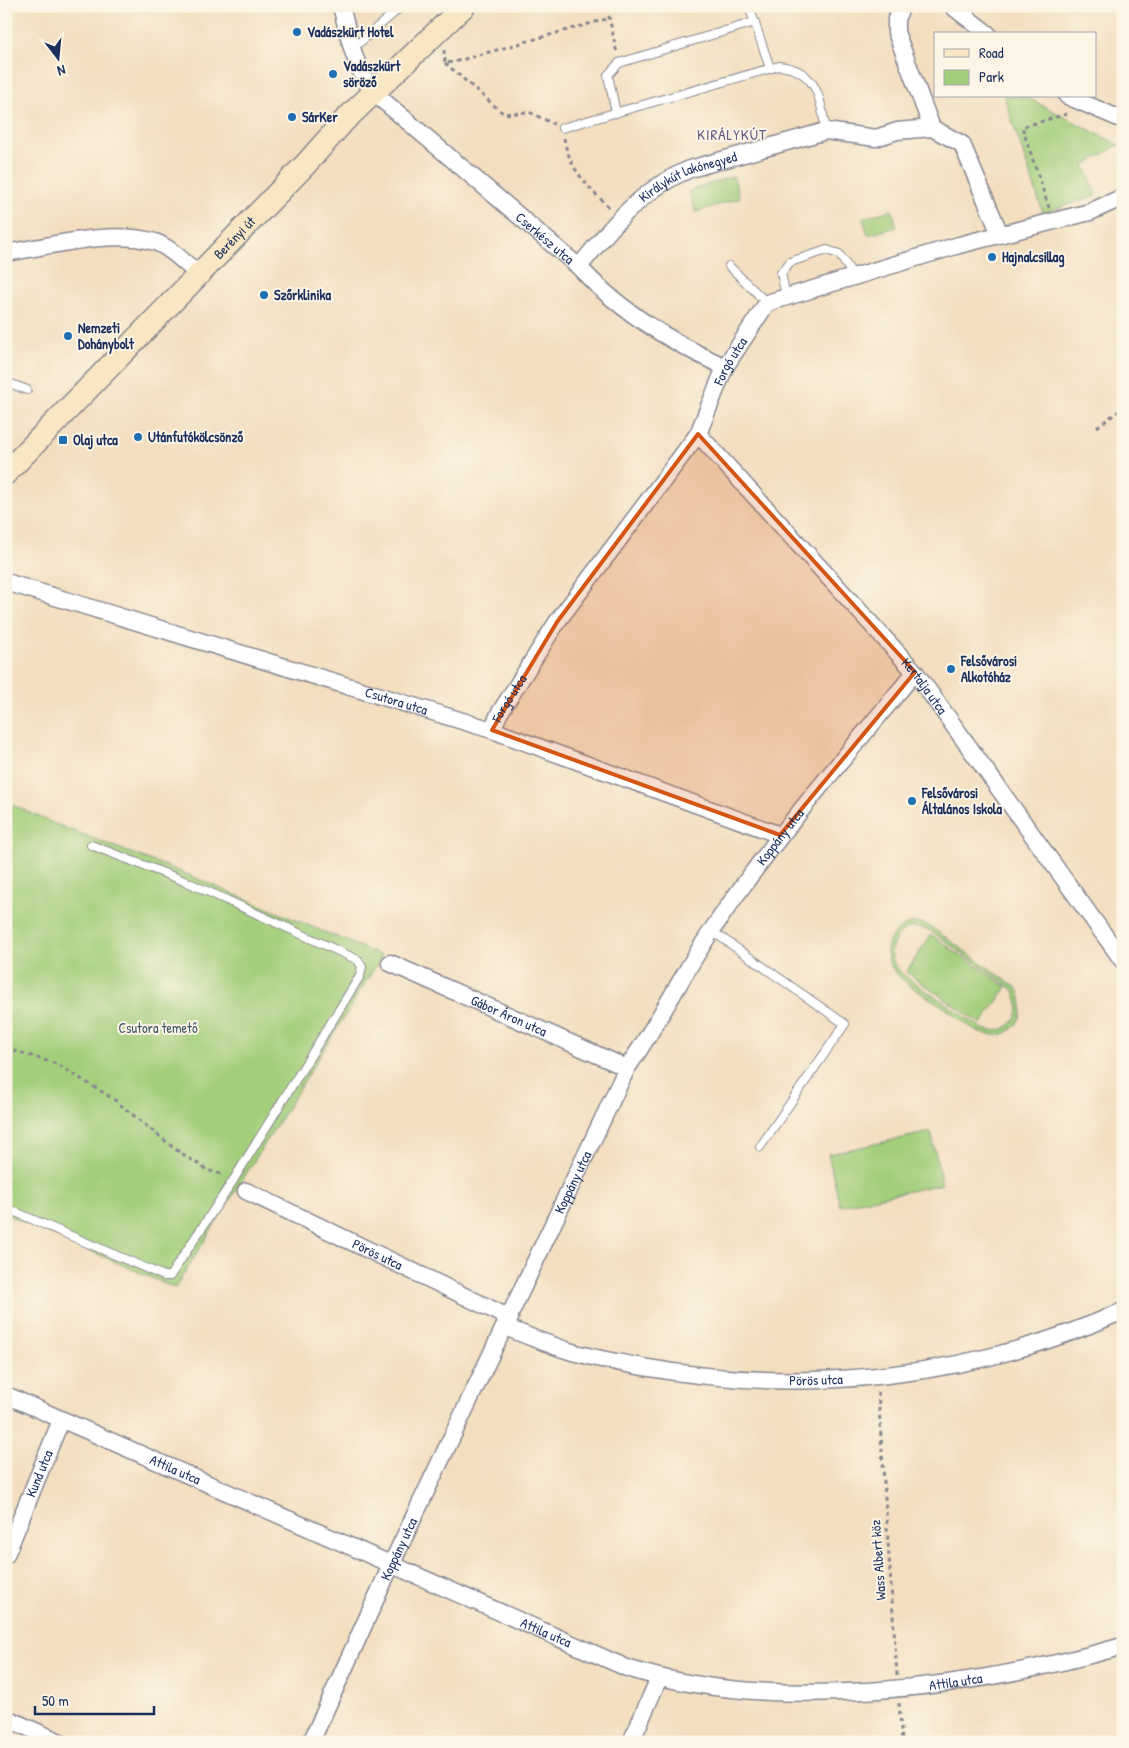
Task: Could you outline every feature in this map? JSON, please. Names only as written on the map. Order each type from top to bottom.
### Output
[{"type":"main road","name":"Berényi út","points":[[6,473],[373,92],[464,6]]},
{"type":"street","name":"Cserkész utca","points":[[341,6],[362,78],[373,92],[578,267],[601,291],[698,355],[726,367]]},
{"type":"street","points":[[902,6],[896,20],[896,32],[932,128],[962,144],[1000,234]]},
{"type":"street","points":[[952,6],[985,32]]},
{"type":"street","points":[[1069,98],[1122,120]]},
{"type":"street","name":"Királykút lakónegyed","points":[[578,267],[619,217],[654,187],[690,168],[826,130],[876,138],[897,131],[932,128]]},
{"type":"street","points":[[766,303],[1000,234],[1090,212],[1123,198]]},
{"type":"street","points":[[6,253],[89,240],[130,238],[156,242],[198,274]]},
{"type":"street","name":"Forgó utca","points":[[492,730],[499,714],[557,622],[698,434],[726,367],[766,303]]},
{"type":"street","name":"Kertalja utca","points":[[698,434],[915,672],[1123,962]]},
{"type":"street","name":"Csutora utca","points":[[6,582],[492,730],[780,835]]},
{"type":"street","name":"Koppány utca","points":[[311,1742],[392,1563],[508,1323],[627,1068],[654,1030],[712,931],[780,835],[915,672]]},
{"type":"street","name":"Gábor Áron utca","points":[[390,964],[627,1068]]},
{"type":"street","name":"Pörös utca","points":[[246,1191],[508,1323],[567,1350],[669,1371],[767,1381],[816,1381],[909,1372],[993,1355],[1049,1340],[1123,1311]]},
{"type":"street","name":"Attila utca","points":[[6,1395],[392,1563],[627,1668],[659,1678],[724,1688],[759,1691],[898,1688],[1016,1672],[1123,1646]]},
{"type":"street","name":"Kund utca","points":[[6,1555],[62,1420]]},
{"type":"street","points":[[631,1742],[659,1678]]},
{"type":"street","points":[[6,1718],[60,1742]]},
{"type":"lane","points":[[352,49],[402,6]]},
{"type":"lane","points":[[749,6],[770,68]]},
{"type":"lane","points":[[616,113],[608,86],[608,75],[619,63],[755,22]]},
{"type":"lane","points":[[562,128],[770,68],[793,68],[804,74],[816,88],[822,105],[826,130]]},
{"type":"lane","points":[[786,296],[781,273],[790,262],[827,250],[839,254],[853,276]]},
{"type":"lane","points":[[729,266],[766,303]]},
{"type":"lane","points":[[6,382],[27,390]]},
{"type":"lane","points":[[6,1208],[164,1276],[170,1276],[234,1179],[360,976],[362,967],[358,960],[187,882],[91,845]]},
{"type":"lane","points":[[712,931],[845,1024],[760,1147]]},
{"type":"path","points":[[607,8],[619,63]]},
{"type":"path","points":[[444,63],[454,62],[610,18]]},
{"type":"path","points":[[444,26],[444,63],[504,114],[529,112],[562,128],[565,147],[581,181],[619,217]]},
{"type":"path","points":[[1053,222],[1022,128],[1067,114],[1069,98]]},
{"type":"path","points":[[1097,427],[1123,408]]},
{"type":"path","points":[[6,1048],[57,1064],[112,1098],[175,1149],[208,1170],[234,1179]]},
{"type":"path","name":"Wass Albert köz","points":[[877,1376],[902,1742]]},
{"type":"highlighted area","points":[[698,434],[915,672],[780,835],[492,730],[557,622]]},
{"type":"green space","points":[[1005,98],[1028,98],[1119,145],[1084,165],[1097,195],[1043,213]]},
{"type":"green space","points":[[733,176],[740,198],[696,212],[689,191]]},
{"type":"green space","points":[[892,210],[897,227],[868,235],[863,218]]},
{"type":"green space","name":"Csutora temető","points":[[6,802],[55,824],[181,872],[382,956],[175,1288],[6,1214]]},
{"type":"green space","points":[[911,923],[921,923],[931,927],[1017,988],[1021,997],[1021,1015],[1012,1029],[996,1035],[975,1030],[915,989],[896,973],[887,953],[889,942],[895,933]],"holes":[[[912,927],[929,930],[1014,990],[1019,1007],[1011,1024],[1002,1029],[983,1029],[898,969],[892,956],[893,944],[896,938]]]},
{"type":"green space","points":[[931,935],[1007,987],[981,1024],[906,972]]},
{"type":"green space","points":[[931,1132],[942,1184],[840,1206],[828,1154]]},
{"type":"place","name":"Vadászkürt Hotel","points":[[297,32]]},
{"type":"place","name":"Vadászkürt söröző","points":[[333,74]]},
{"type":"place","name":"SárKer","points":[[292,117]]},
{"type":"place","name":"Hajnalcsillag","points":[[992,257]]},
{"type":"place","name":"Szőrklinika","points":[[264,295]]},
{"type":"place","name":"Nemzeti Dohánybolt","points":[[68,336]]},
{"type":"place","name":"Utánfutókölcsönző","points":[[138,437]]},
{"type":"place","name":"Olaj utca","points":[[63,440]]},
{"type":"place","name":"Felsővárosi Alkotóház","points":[[951,669]]},
{"type":"place","name":"Felsővárosi Általános Iskola","points":[[912,801]]},
{"type":"district","name":"KIRÁLYKÚT","points":[[732,135]]}]
